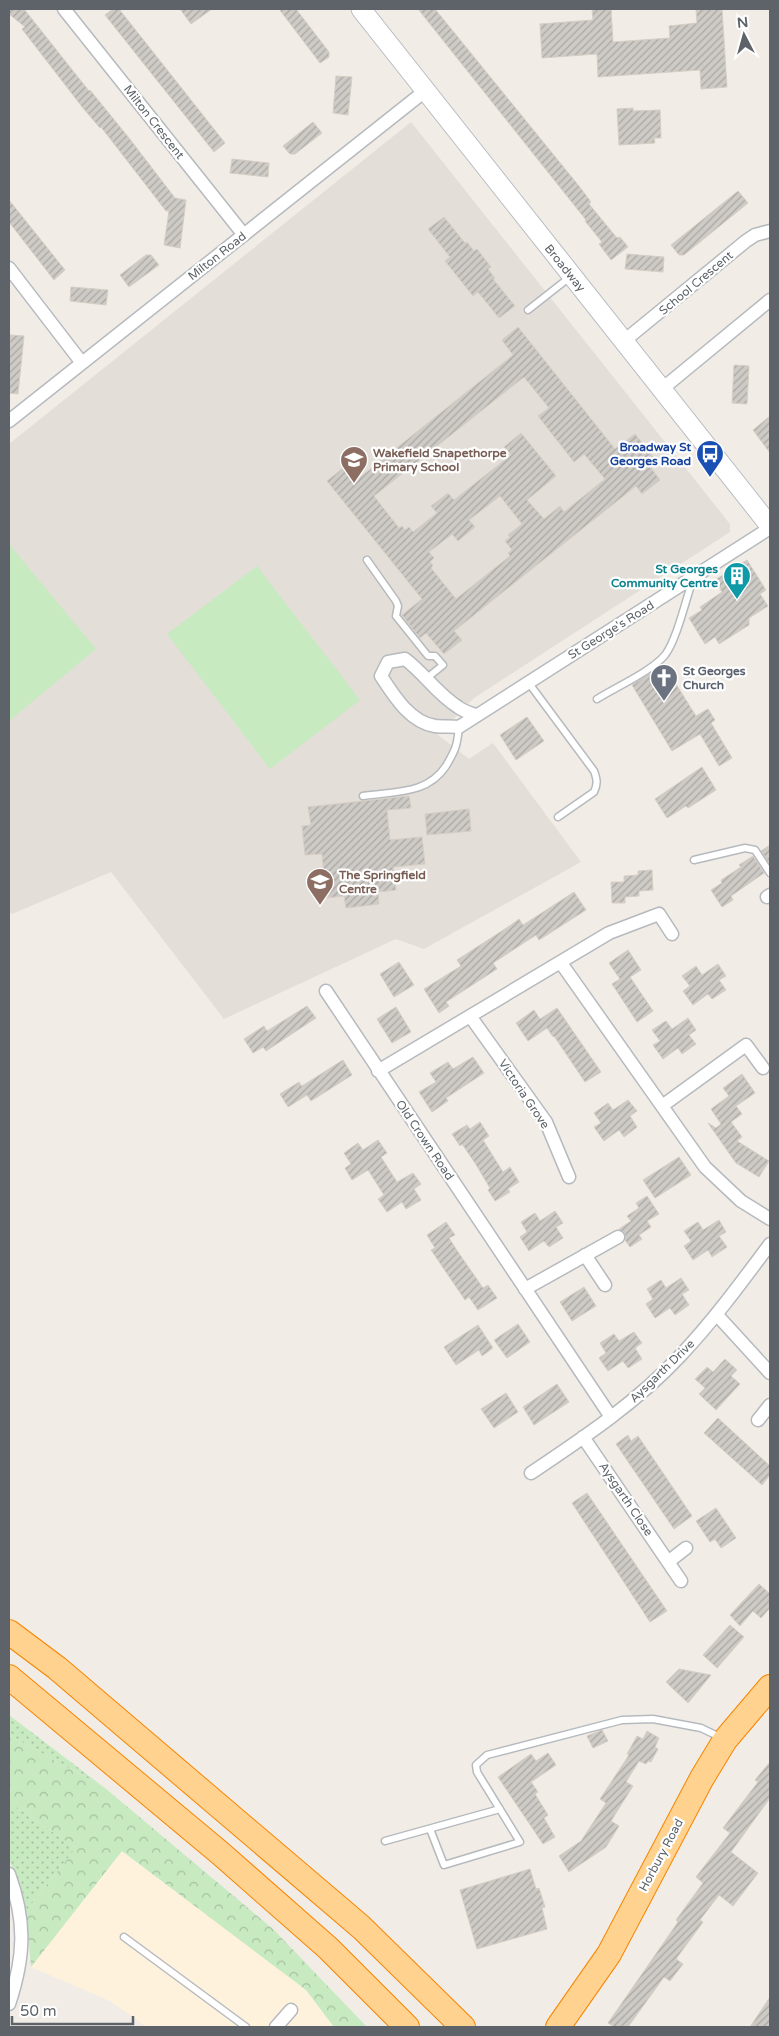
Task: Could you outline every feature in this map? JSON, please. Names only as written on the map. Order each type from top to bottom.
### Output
[{"type":"highway","points":[[9,1632],[58,1668],[361,1927],[462,2026]]},
{"type":"highway","points":[[9,1677],[213,1847],[321,1942],[407,2027]]},
{"type":"highway","name":"Horbury Road","points":[[558,2027],[609,1954],[702,1778],[725,1740],[770,1687]]},
{"type":"street","name":"Milton Crescent","points":[[64,9],[244,235]]},
{"type":"street","name":"Broadway","points":[[361,9],[770,527]]},
{"type":"street","name":"Milton Road","points":[[9,421],[425,92]]},
{"type":"street","name":"School Crescent","points":[[624,341],[746,241],[755,235],[770,231]]},
{"type":"street","points":[[9,268],[82,363]]},
{"type":"street","points":[[662,389],[770,300]]},
{"type":"street","name":"St George's Road","points":[[459,727],[770,527]]},
{"type":"street","points":[[459,727],[433,726],[412,715],[396,699],[381,676],[388,662],[404,658],[418,668],[458,708],[476,715]]},
{"type":"street","points":[[378,1071],[609,933],[659,914],[672,934]]},
{"type":"street","points":[[561,962],[705,1167],[741,1201],[770,1219]]},
{"type":"street","name":"Old Crown Road","points":[[326,990],[378,1071],[611,1417]]},
{"type":"street","name":"Victoria Grove","points":[[470,1016],[546,1122],[568,1177]]},
{"type":"street","points":[[662,1106],[746,1045],[763,1068]]},
{"type":"street","points":[[525,1289],[618,1237]]},
{"type":"street","name":"Aysgarth Drive","points":[[531,1473],[611,1417],[679,1358],[717,1315],[770,1244]]},
{"type":"street","points":[[585,1255],[604,1285]]},
{"type":"street","points":[[717,1315],[770,1373]]},
{"type":"street","points":[[758,1420],[770,1405]]},
{"type":"street","name":"Aysgarth Close","points":[[583,1437],[681,1581]]},
{"type":"street","points":[[668,1562],[686,1548]]},
{"type":"street","points":[[9,1874],[17,1896],[23,1932],[21,1963],[11,1987],[9,2004]]},
{"type":"street","points":[[276,2027],[291,2010]]},
{"type":"lane","points":[[528,310],[571,276]]},
{"type":"lane","points":[[367,560],[396,601],[398,606],[396,616],[428,656],[435,656],[443,665],[426,678]]},
{"type":"lane","points":[[597,698],[658,662],[666,654],[693,578]]},
{"type":"lane","points":[[528,682],[594,771],[596,777],[597,786],[594,792],[558,817]]},
{"type":"lane","points":[[363,796],[419,788],[436,779],[457,749],[459,727]]},
{"type":"lane","points":[[694,860],[745,848],[755,850],[770,873]]},
{"type":"lane","points":[[430,1829],[444,1865],[520,1842],[477,1772],[476,1765],[487,1756],[622,1720],[653,1719],[701,1728],[725,1740]]},
{"type":"lane","points":[[386,1841],[500,1809]]},
{"type":"lane","points":[[124,1937],[246,2027]]},
{"type":"shaded area","name":"Wakefield Snapethorpe Primary School","points":[[411,122],[730,524],[730,532],[474,698],[438,735],[469,759],[493,743],[581,862],[424,949],[396,939],[224,1019],[111,872],[12,914],[9,911],[9,444]]},
{"type":"shaded area","points":[[122,1851],[306,1990],[334,2027],[147,2027],[110,2001],[31,1967]]},
{"type":"green space","points":[[9,544],[96,649],[9,721]]},
{"type":"green space","points":[[257,566],[360,700],[270,769],[167,634]]},
{"type":"green space","points":[[9,1715],[105,1788],[9,1735]]},
{"type":"green space","points":[[9,1735],[105,1788],[273,1929],[367,2027],[334,2027],[306,1990],[122,1851],[31,1967],[26,1911],[76,1848],[9,1802]]},
{"type":"green space","points":[[9,1802],[76,1848],[26,1911],[9,1858]]},
{"type":"building","points":[[9,9],[24,9],[129,138],[175,198],[186,200],[180,248],[164,245],[169,211],[166,211],[101,127],[83,108],[22,29],[25,27],[9,14]]},
{"type":"building","points":[[113,9],[119,9],[225,143],[214,152],[105,15]]},
{"type":"building","points":[[180,9],[212,9],[191,24]]},
{"type":"building","points":[[279,9],[296,9],[329,52],[329,57],[320,63]]},
{"type":"building","points":[[418,9],[435,9],[579,186],[591,202],[589,204],[617,238],[620,237],[628,247],[611,260],[599,244],[602,242],[586,220]]},
{"type":"building","points":[[592,9],[611,9],[613,42],[670,38],[669,26],[697,23],[696,9],[722,9],[727,87],[701,89],[700,70],[598,77],[597,54],[542,58],[540,24],[593,20]]},
{"type":"building","points":[[336,76],[352,77],[348,115],[333,113]]},
{"type":"building","points":[[633,108],[633,111],[660,110],[661,138],[654,138],[655,143],[619,145],[617,109]]},
{"type":"building","points":[[313,122],[322,133],[295,154],[290,154],[283,146]]},
{"type":"building","points":[[232,159],[269,163],[268,177],[230,173]]},
{"type":"building","points":[[738,191],[748,203],[684,255],[679,255],[671,245]]},
{"type":"building","points":[[9,200],[65,270],[54,280],[9,222]]},
{"type":"building","points":[[444,217],[465,243],[467,242],[474,251],[477,249],[491,267],[488,269],[495,278],[493,279],[515,306],[499,318],[478,292],[473,296],[445,261],[450,257],[428,229]]},
{"type":"building","points":[[627,254],[664,257],[663,272],[625,269]]},
{"type":"building","points":[[146,255],[151,255],[159,265],[129,287],[120,275]]},
{"type":"building","points":[[71,287],[108,290],[106,305],[70,301]]},
{"type":"building","points":[[518,327],[615,449],[635,434],[654,458],[648,464],[660,480],[642,494],[636,486],[454,631],[462,640],[444,654],[426,633],[420,638],[402,615],[422,599],[327,481],[343,468],[354,482],[513,355],[502,340]],"holes":[[[524,377],[549,408],[538,416],[574,462],[584,454],[605,479],[564,512],[560,506],[544,519],[527,500],[556,476],[521,433],[504,447],[511,455],[454,500],[448,493],[431,506],[437,513],[413,532],[409,527],[405,530],[402,526],[399,528],[374,496]],[[500,496],[522,524],[508,535],[510,537],[505,541],[512,550],[508,553],[510,556],[456,599],[431,568],[433,565],[430,562],[434,558],[429,552],[452,534],[458,541],[475,527],[469,520]]]},
{"type":"building","points":[[10,335],[24,336],[18,394],[9,393]]},
{"type":"building","points":[[734,365],[749,366],[747,404],[732,403]]},
{"type":"building","points":[[770,416],[770,453],[753,430]]},
{"type":"building","name":"St Georges Community Centre","points":[[747,560],[766,590],[760,594],[768,606],[749,618],[749,625],[719,644],[715,637],[705,644],[689,618],[702,610],[700,607],[722,592],[715,580]]},
{"type":"building","name":"St Georges Church","points":[[664,665],[696,716],[708,709],[715,720],[711,723],[732,758],[719,766],[700,734],[672,751],[632,685]]},
{"type":"building","points":[[527,717],[544,741],[516,760],[500,735]]},
{"type":"building","points":[[702,767],[716,790],[688,808],[686,806],[667,818],[655,799]]},
{"type":"building","points":[[409,796],[411,808],[387,810],[390,840],[422,837],[425,864],[393,867],[396,890],[378,892],[379,904],[346,908],[344,896],[326,898],[322,854],[305,855],[302,826],[311,825],[308,807]]},
{"type":"building","points":[[469,809],[471,831],[427,835],[425,814]]},
{"type":"building","points":[[770,845],[770,864],[761,851]]},
{"type":"building","points":[[753,856],[764,873],[731,896],[733,900],[722,907],[711,890],[722,883],[721,880],[741,867],[739,865]]},
{"type":"building","points":[[652,870],[653,890],[639,891],[639,896],[625,897],[625,903],[612,903],[611,882],[624,882],[624,876],[638,875],[638,871]]},
{"type":"building","points":[[574,892],[586,910],[539,940],[536,935],[493,963],[497,969],[446,1002],[449,1006],[439,1013],[424,989],[461,966],[457,960],[519,919],[523,925]]},
{"type":"building","points":[[628,950],[641,970],[630,977],[653,1011],[637,1022],[612,984],[620,979],[609,963]]},
{"type":"building","points":[[399,962],[414,985],[394,997],[380,974]]},
{"type":"building","points":[[718,964],[726,976],[719,980],[726,990],[712,999],[708,994],[693,1005],[683,991],[690,986],[682,976],[696,966],[702,975]]},
{"type":"building","points":[[307,1006],[316,1018],[266,1051],[263,1047],[253,1053],[244,1039],[264,1026],[267,1031]]},
{"type":"building","points":[[396,1007],[411,1032],[392,1043],[377,1019]]},
{"type":"building","points":[[557,1008],[601,1072],[585,1082],[547,1028],[528,1041],[516,1023],[534,1010],[540,1019]]},
{"type":"building","points":[[688,1018],[696,1030],[689,1035],[696,1044],[682,1054],[678,1048],[663,1059],[653,1045],[660,1041],[652,1030],[666,1021],[672,1029]]},
{"type":"building","points":[[473,1057],[484,1073],[446,1098],[448,1101],[432,1112],[419,1092],[436,1082],[430,1073],[448,1062],[453,1069]]},
{"type":"building","points":[[343,1060],[352,1075],[311,1101],[307,1095],[288,1107],[280,1094],[299,1082],[303,1088],[302,1086]]},
{"type":"building","points":[[742,1074],[755,1093],[736,1106],[742,1114],[731,1122],[742,1137],[737,1141],[769,1161],[759,1177],[736,1163],[708,1123],[716,1128],[721,1124],[711,1109],[729,1096],[723,1088]]},
{"type":"building","points":[[628,1100],[637,1111],[630,1116],[637,1127],[624,1137],[619,1130],[604,1141],[594,1127],[601,1123],[594,1113],[608,1103],[613,1110]]},
{"type":"building","points":[[480,1122],[489,1136],[483,1140],[503,1172],[510,1167],[519,1182],[508,1189],[510,1192],[495,1201],[488,1190],[490,1188],[475,1163],[462,1144],[460,1146],[452,1134],[467,1125],[470,1129]]},
{"type":"building","points":[[378,1140],[387,1153],[381,1157],[397,1182],[413,1173],[421,1184],[414,1189],[421,1200],[406,1209],[402,1202],[387,1212],[378,1199],[384,1195],[368,1170],[352,1180],[345,1168],[351,1164],[344,1153],[358,1143],[363,1150]]},
{"type":"building","points":[[679,1157],[691,1175],[655,1198],[643,1180]]},
{"type":"building","points":[[647,1196],[659,1214],[647,1221],[651,1227],[639,1235],[642,1239],[630,1247],[625,1240],[625,1233],[619,1229],[631,1221],[627,1216],[639,1208],[636,1203]]},
{"type":"building","points":[[555,1211],[563,1223],[556,1227],[563,1238],[549,1247],[544,1241],[529,1251],[520,1237],[527,1232],[521,1222],[535,1213],[540,1221]]},
{"type":"building","points":[[719,1220],[726,1232],[719,1236],[727,1247],[712,1257],[708,1250],[693,1260],[684,1246],[691,1241],[684,1231],[698,1222],[703,1230]]},
{"type":"building","points":[[446,1222],[455,1235],[449,1238],[456,1249],[483,1288],[488,1285],[497,1298],[478,1310],[469,1297],[465,1300],[431,1250],[435,1248],[427,1235]]},
{"type":"building","points":[[681,1278],[689,1290],[682,1294],[689,1305],[675,1315],[670,1308],[655,1318],[646,1304],[653,1299],[647,1289],[661,1280],[666,1288]]},
{"type":"building","points":[[584,1287],[596,1306],[572,1321],[560,1302]]},
{"type":"building","points":[[518,1324],[530,1342],[507,1358],[494,1340]]},
{"type":"building","points":[[478,1325],[493,1348],[482,1356],[479,1350],[456,1365],[444,1347]]},
{"type":"building","points":[[634,1332],[642,1343],[635,1348],[642,1359],[628,1368],[623,1361],[608,1371],[599,1358],[606,1353],[600,1343],[614,1334],[619,1341]]},
{"type":"building","points":[[725,1359],[737,1370],[731,1376],[740,1384],[716,1410],[699,1394],[705,1388],[695,1379],[707,1367],[713,1372]]},
{"type":"building","points":[[557,1384],[569,1402],[534,1425],[523,1407]]},
{"type":"building","points":[[506,1393],[518,1412],[494,1428],[481,1409]]},
{"type":"building","points":[[718,1418],[770,1466],[770,1475],[762,1485],[704,1433]]},
{"type":"building","points":[[628,1435],[631,1441],[638,1436],[692,1516],[674,1529],[616,1444]]},
{"type":"building","points":[[587,1493],[667,1611],[650,1622],[572,1503]]},
{"type":"building","points":[[716,1508],[736,1538],[721,1548],[715,1539],[710,1542],[696,1521]]},
{"type":"building","points":[[759,1584],[770,1594],[770,1608],[761,1618],[753,1611],[740,1626],[730,1615]]},
{"type":"building","points":[[730,1625],[744,1637],[717,1668],[703,1655]]},
{"type":"building","points":[[679,1669],[711,1675],[688,1703],[666,1682]]},
{"type":"building","points":[[602,1730],[608,1741],[593,1748],[587,1736]]},
{"type":"building","points":[[647,1731],[659,1738],[655,1747],[658,1749],[651,1762],[648,1761],[646,1764],[639,1761],[626,1782],[633,1786],[611,1821],[619,1826],[606,1847],[569,1872],[559,1856],[581,1841],[606,1803],[600,1799],[629,1755],[627,1754],[637,1736],[643,1739]]},
{"type":"building","points":[[548,1753],[556,1765],[531,1782],[538,1792],[535,1794],[548,1815],[544,1818],[555,1837],[543,1844],[498,1777],[531,1754],[536,1761]]},
{"type":"building","points":[[770,1762],[770,1798],[731,1852],[758,1873],[733,1906],[719,1895],[700,1920],[703,1922],[676,1959],[683,1964],[670,1981],[664,1977],[628,2027],[615,2027],[608,2023],[678,1922],[676,1920],[703,1883],[696,1877],[730,1833],[723,1828],[758,1782],[755,1780]]},
{"type":"building","points":[[530,1869],[536,1889],[539,1888],[545,1907],[542,1908],[547,1929],[477,1949],[460,1890]]},
{"type":"building","points":[[770,1997],[770,2027],[750,2027]]},
{"type":"place","name":"Broadway St Georges Road","points":[[710,478]]},
{"type":"place","name":"Wakefield Snapethorpe Primary School","points":[[354,484]]},
{"type":"place","name":"St Georges Community Centre","points":[[737,600]]},
{"type":"place","name":"St Georges Church","points":[[664,702]]},
{"type":"place","name":"The Springfield Centre","points":[[320,906]]}]
